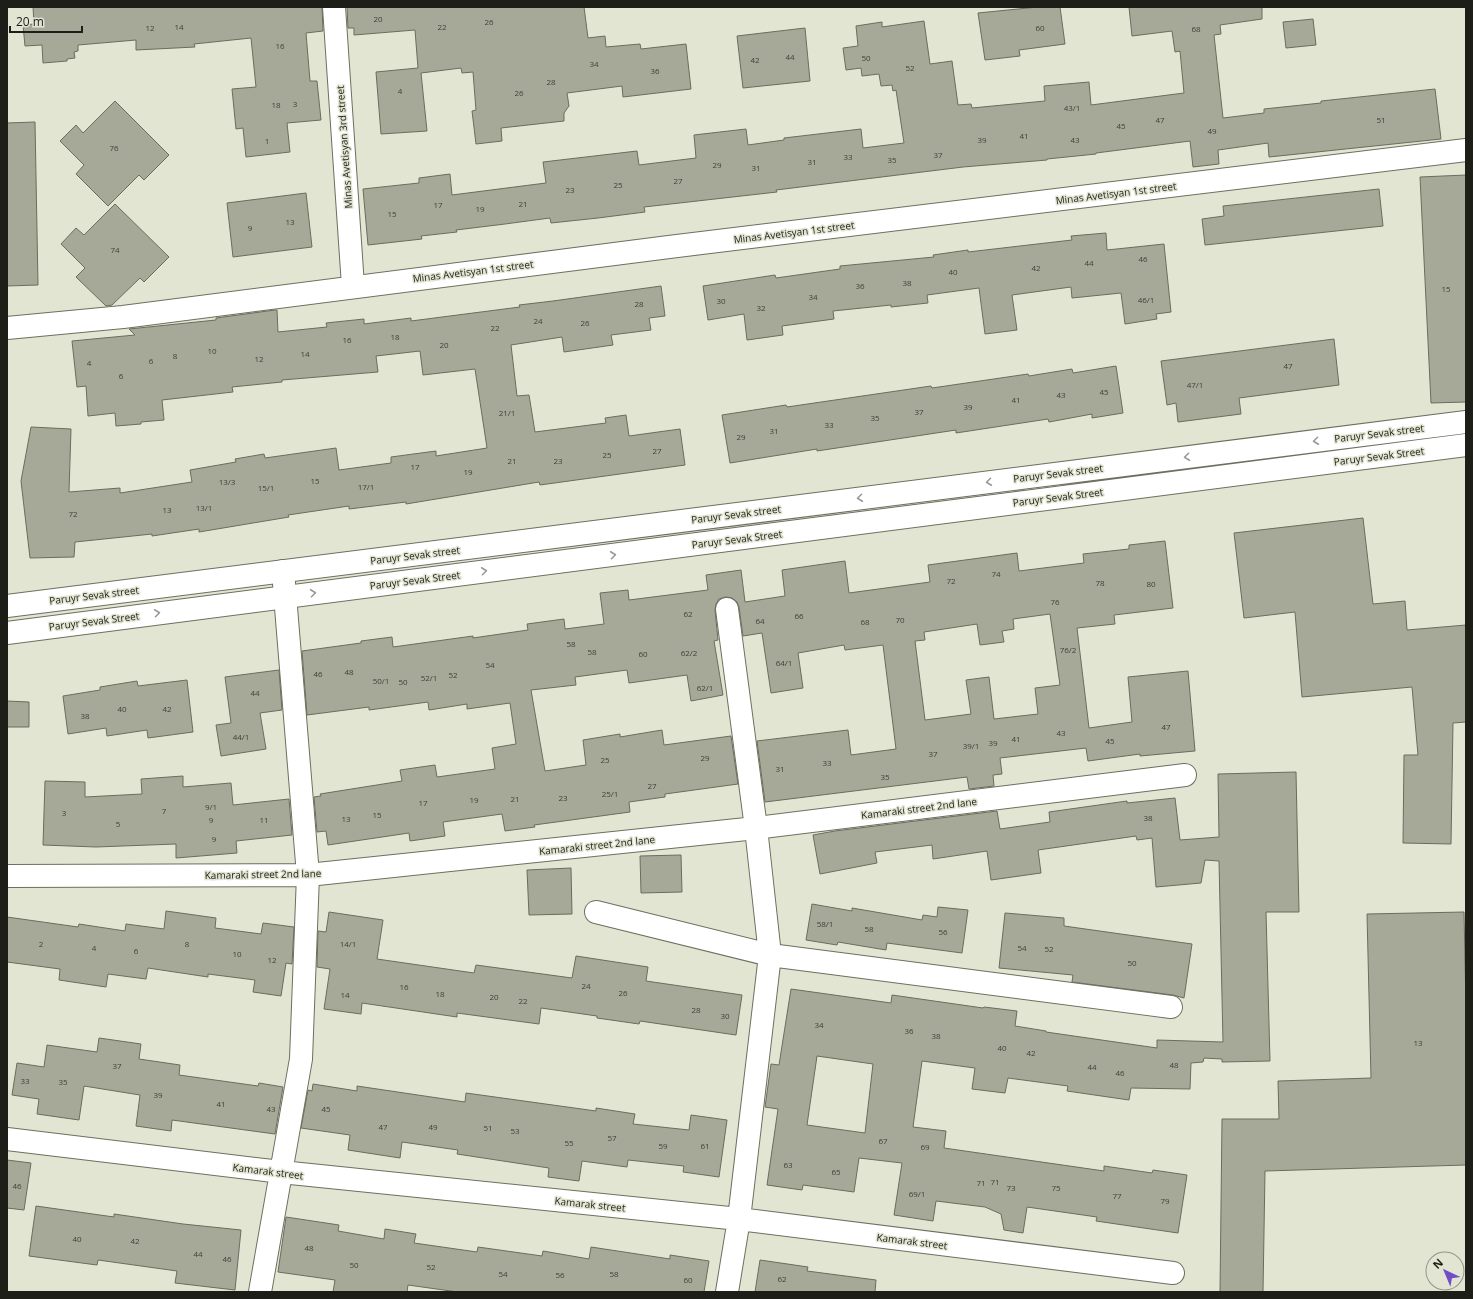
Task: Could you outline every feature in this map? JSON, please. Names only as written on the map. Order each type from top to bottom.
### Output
[{"type":"street","name":"Minas Avetisyan 3rd street","points":[[334,7],[353,286]]},
{"type":"street","name":"Minas Avetisyan 1st street","points":[[7,328],[123,317],[353,286],[1466,150]]},
{"type":"street","name":"Paruyr Sevak street","points":[[7,606],[1466,422]]},
{"type":"street","name":"Paruyr Sevak Street","points":[[7,633],[1466,445]]},
{"type":"street","points":[[260,1292],[301,1059],[308,875],[283,571]]},
{"type":"street","points":[[727,609],[756,828],[770,955],[738,1219],[727,1292]]},
{"type":"street","name":"Kamaraki street 2nd lane","points":[[7,876],[308,875],[756,828],[1185,775]]},
{"type":"street","points":[[596,912],[770,955],[1172,1007]]},
{"type":"street","name":"Kamarak street","points":[[7,1139],[281,1172],[738,1219],[1173,1273]]},
{"type":"building","points":[[33,7],[322,7],[323,31],[306,33],[310,81],[317,81],[321,120],[287,123],[290,152],[246,157],[243,128],[236,129],[232,89],[256,87],[251,38],[194,44],[195,47],[136,50],[136,40],[78,45],[78,51],[74,52],[75,58],[67,59],[67,61],[43,63],[42,45],[25,46],[23,25],[34,24]]},
{"type":"building","points":[[347,7],[584,7],[588,38],[605,36],[606,47],[640,44],[641,49],[686,44],[691,89],[623,97],[622,86],[567,93],[569,106],[564,113],[564,121],[501,128],[502,141],[476,144],[472,111],[476,110],[473,72],[462,73],[461,68],[421,73],[427,131],[381,134],[376,72],[418,68],[415,30],[354,35],[354,28],[348,28]]},
{"type":"building","points":[[1038,7],[1060,7],[1065,44],[1019,50],[1020,56],[985,60],[978,13]]},
{"type":"building","points":[[1129,7],[1262,7],[1262,19],[1220,25],[1221,34],[1214,35],[1223,118],[1264,113],[1264,109],[1321,103],[1321,101],[1435,89],[1441,139],[1269,157],[1268,143],[1218,150],[1219,164],[1193,167],[1190,141],[1047,160],[963,167],[776,190],[777,192],[644,207],[645,212],[598,218],[551,223],[550,218],[456,230],[457,232],[421,236],[422,239],[368,245],[363,189],[419,183],[419,178],[450,174],[452,195],[546,183],[543,162],[637,151],[639,165],[696,158],[694,135],[746,129],[748,145],[784,140],[784,138],[861,129],[863,148],[904,143],[896,90],[893,91],[892,85],[881,86],[879,74],[862,76],[861,68],[846,70],[843,48],[858,46],[856,26],[882,22],[882,27],[924,21],[930,64],[952,61],[958,105],[971,104],[972,108],[1045,101],[1044,86],[1089,82],[1091,105],[1184,93],[1180,51],[1175,52],[1172,31],[1132,36]]},
{"type":"building","points":[[1313,19],[1316,45],[1286,48],[1283,22]]},
{"type":"building","points":[[805,28],[810,81],[743,88],[737,36]]},
{"type":"building","points":[[115,101],[169,155],[144,180],[139,175],[108,206],[76,174],[84,165],[60,141],[76,125],[83,133]]},
{"type":"building","points":[[35,122],[38,285],[7,286],[7,123]]},
{"type":"building","points":[[1466,175],[1466,402],[1431,403],[1420,177]]},
{"type":"building","points":[[1379,189],[1383,226],[1205,245],[1202,219],[1224,216],[1223,206]]},
{"type":"building","points":[[306,193],[312,247],[233,257],[227,203]]},
{"type":"building","points":[[115,204],[169,257],[144,282],[140,278],[112,305],[106,306],[76,277],[85,268],[61,244],[76,228],[84,235]]},
{"type":"building","points":[[1106,233],[1107,250],[1164,244],[1171,312],[1156,314],[1157,319],[1125,324],[1121,293],[1072,298],[1071,287],[1012,295],[1017,330],[985,334],[979,288],[927,295],[928,303],[833,311],[834,319],[782,326],[783,335],[747,340],[744,314],[708,320],[703,286],[775,275],[776,278],[840,269],[840,266],[934,257],[933,255],[968,250],[968,252],[1072,240],[1071,236]]},
{"type":"building","points":[[661,286],[665,316],[649,318],[651,330],[611,335],[613,345],[564,352],[562,337],[511,345],[517,396],[529,395],[535,432],[606,423],[605,418],[626,415],[629,436],[680,429],[685,465],[540,485],[539,482],[406,504],[406,502],[349,509],[349,506],[288,515],[289,517],[199,532],[199,529],[152,536],[152,534],[75,542],[74,557],[30,558],[21,481],[31,427],[71,429],[69,492],[120,488],[120,493],[192,482],[190,470],[236,462],[235,459],[264,454],[265,458],[336,448],[339,470],[391,463],[391,457],[436,451],[436,456],[487,448],[475,369],[423,375],[420,351],[376,356],[378,372],[282,380],[282,382],[232,387],[233,392],[162,400],[164,420],[116,426],[115,413],[88,416],[86,386],[77,387],[72,341],[135,335],[129,329],[216,320],[216,318],[275,310],[277,310],[278,332],[327,327],[326,323],[364,319],[364,324],[411,318],[411,321],[520,307],[519,305]]},
{"type":"building","points":[[1334,339],[1339,385],[1239,398],[1241,414],[1178,422],[1176,403],[1167,405],[1161,361]]},
{"type":"building","points":[[1116,366],[1123,413],[1092,418],[1092,414],[1049,422],[1048,419],[956,433],[956,430],[817,451],[817,449],[730,463],[722,415],[931,386],[932,388],[1072,369],[1073,373]]},
{"type":"building","points":[[1363,518],[1373,604],[1405,601],[1407,630],[1466,625],[1466,722],[1453,723],[1451,844],[1403,843],[1404,755],[1418,755],[1412,687],[1302,697],[1295,612],[1244,618],[1234,533]]},
{"type":"building","points":[[1165,541],[1173,608],[1114,615],[1115,624],[1077,628],[1089,728],[1132,722],[1128,677],[1188,671],[1195,751],[1140,756],[1140,754],[1088,761],[1086,748],[1000,758],[1002,774],[993,775],[994,786],[969,789],[967,777],[765,802],[757,741],[848,730],[851,755],[896,749],[883,645],[845,650],[844,645],[798,653],[803,688],[771,693],[762,633],[743,636],[737,602],[732,598],[726,597],[719,599],[716,604],[715,610],[718,640],[714,641],[723,695],[691,701],[687,675],[629,683],[627,670],[575,677],[576,685],[531,690],[545,771],[586,765],[583,740],[620,734],[620,737],[662,730],[664,745],[731,736],[738,784],[665,794],[665,797],[629,802],[630,812],[534,825],[535,827],[505,831],[502,814],[443,822],[445,836],[410,841],[409,833],[328,845],[326,831],[317,832],[314,797],[321,796],[320,794],[402,781],[400,770],[435,765],[437,777],[495,769],[492,748],[516,744],[510,703],[467,709],[467,704],[429,710],[428,702],[369,710],[369,707],[307,715],[302,651],[392,637],[393,647],[473,636],[473,638],[528,630],[527,624],[564,619],[565,629],[604,624],[600,593],[628,590],[629,600],[708,590],[706,575],[741,570],[745,602],[785,596],[782,570],[845,561],[849,593],[930,582],[928,565],[1017,553],[1019,571],[1084,563],[1083,554],[1129,549],[1129,545]],"holes":[[[1050,614],[1060,685],[1035,688],[1038,714],[994,719],[989,677],[966,680],[971,714],[925,720],[915,641],[925,640],[924,632],[977,624],[980,645],[1004,642],[1002,631],[1014,629],[1013,619]]]},
{"type":"building","points":[[279,670],[282,710],[260,713],[266,749],[221,756],[216,725],[231,723],[225,677]]},
{"type":"building","points":[[187,680],[193,732],[148,738],[147,730],[107,736],[106,728],[68,734],[63,696],[100,690],[100,687],[137,681],[138,686]]},
{"type":"building","points":[[7,701],[29,702],[29,727],[7,727]]},
{"type":"building","points":[[1296,772],[1299,912],[1266,912],[1270,1061],[1222,1062],[1222,1059],[1204,1058],[1203,1062],[1191,1063],[1190,1089],[1131,1088],[1129,1100],[1067,1091],[1068,1086],[1008,1078],[1005,1093],[972,1089],[975,1068],[922,1061],[913,1127],[946,1131],[944,1148],[1104,1171],[1104,1166],[1152,1173],[1153,1170],[1187,1175],[1178,1233],[1096,1221],[1097,1217],[1027,1207],[1023,1233],[1004,1230],[1001,1214],[985,1207],[936,1201],[933,1221],[894,1215],[902,1163],[859,1158],[854,1192],[803,1185],[802,1190],[767,1185],[778,1109],[765,1107],[771,1064],[779,1065],[791,989],[891,1003],[892,995],[983,1008],[1017,1011],[1015,1026],[1157,1048],[1157,1040],[1223,1042],[1219,861],[1205,860],[1201,883],[1156,887],[1152,838],[1137,840],[1136,836],[1038,850],[1041,873],[991,880],[987,851],[933,859],[932,845],[875,852],[877,863],[820,874],[813,835],[997,811],[1000,829],[1050,822],[1049,812],[1127,801],[1127,803],[1175,798],[1180,840],[1219,837],[1218,774]],"holes":[[[817,1056],[873,1064],[865,1133],[807,1125]]]},
{"type":"building","points":[[183,776],[183,787],[231,783],[233,805],[289,799],[292,835],[236,841],[237,853],[176,858],[176,844],[96,847],[43,845],[45,781],[85,782],[85,797],[142,794],[141,779]]},
{"type":"building","points":[[681,855],[682,892],[641,893],[640,856]]},
{"type":"building","points":[[571,868],[572,914],[529,915],[527,870]]},
{"type":"building","points":[[812,904],[852,911],[852,908],[922,920],[923,915],[937,917],[938,907],[968,910],[962,953],[887,943],[886,950],[838,942],[837,945],[806,940]]},
{"type":"building","points":[[166,911],[216,918],[215,928],[261,934],[263,923],[294,927],[292,964],[286,963],[281,996],[253,992],[255,980],[208,974],[208,977],[148,968],[146,979],[108,974],[106,987],[59,980],[60,969],[7,962],[7,917],[78,927],[79,924],[125,931],[126,924],[164,929]]},
{"type":"building","points":[[329,912],[383,920],[377,959],[474,973],[476,965],[572,978],[576,956],[648,967],[646,981],[742,995],[736,1035],[640,1021],[639,1024],[541,1008],[539,1024],[457,1013],[457,1017],[362,1003],[361,1014],[324,1009],[330,969],[317,967],[318,931],[326,932]]},
{"type":"building","points":[[1464,912],[1466,1007],[1466,1165],[1265,1171],[1263,1292],[1220,1292],[1222,1119],[1279,1119],[1278,1081],[1371,1078],[1367,914]]},
{"type":"building","points":[[1005,913],[1064,918],[1064,926],[1192,944],[1184,998],[1173,995],[1072,982],[1073,975],[999,968]]},
{"type":"building","points":[[99,1038],[141,1044],[139,1059],[180,1065],[179,1075],[258,1086],[259,1083],[283,1087],[275,1134],[172,1120],[171,1131],[136,1126],[140,1095],[84,1086],[79,1120],[37,1114],[39,1099],[12,1095],[17,1063],[44,1067],[47,1045],[97,1052]]},
{"type":"building","points":[[313,1084],[357,1091],[357,1086],[465,1102],[466,1093],[596,1111],[596,1108],[635,1114],[633,1124],[689,1130],[691,1115],[727,1120],[719,1177],[683,1172],[684,1166],[628,1160],[627,1167],[582,1161],[579,1181],[548,1177],[549,1168],[457,1154],[458,1150],[402,1142],[400,1158],[348,1150],[350,1135],[301,1128],[308,1090],[312,1091]]},
{"type":"building","points":[[7,1160],[31,1163],[24,1210],[7,1208]]},
{"type":"building","points":[[36,1206],[114,1217],[114,1214],[183,1224],[241,1230],[235,1290],[175,1283],[177,1271],[98,1260],[97,1265],[29,1256]]},
{"type":"building","points":[[286,1217],[339,1225],[338,1231],[384,1239],[385,1229],[416,1234],[414,1243],[477,1252],[478,1247],[542,1256],[543,1251],[589,1259],[591,1247],[670,1259],[670,1255],[709,1261],[704,1292],[458,1292],[408,1285],[407,1292],[333,1292],[335,1280],[278,1272]]},
{"type":"building","points":[[760,1260],[808,1267],[807,1271],[876,1280],[875,1292],[755,1292]]}]
